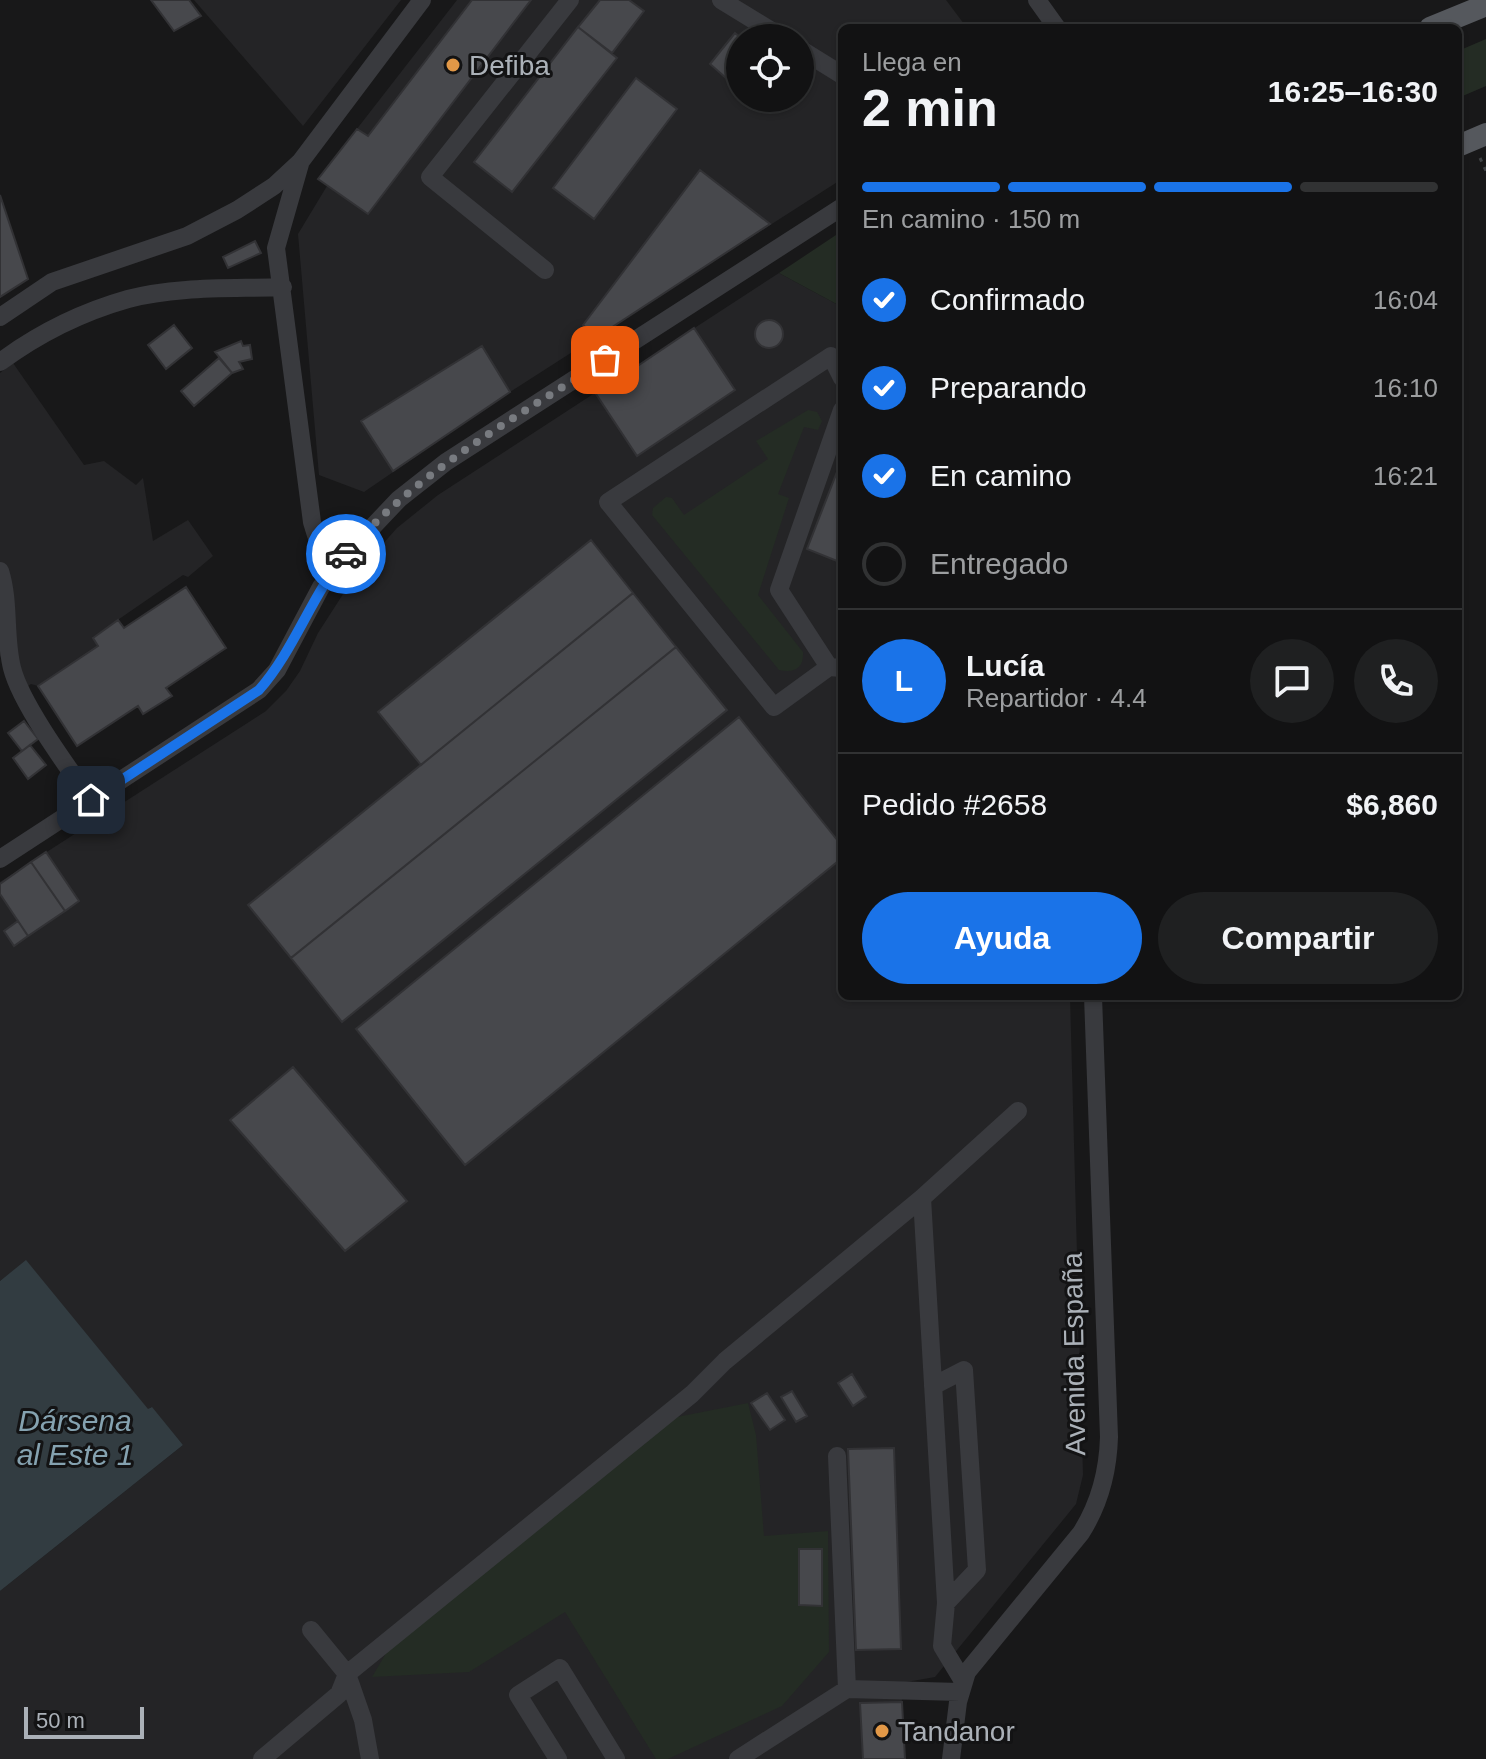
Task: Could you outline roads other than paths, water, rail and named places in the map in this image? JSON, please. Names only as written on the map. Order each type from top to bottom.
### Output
[{"type":"main road","points":[[1440,24],[1486,5]]},
{"type":"main road","points":[[1462,144],[1486,134]]},
{"type":"street","points":[[0,317],[52,282],[187,236],[274,186],[301,161],[422,0]]},
{"type":"street","points":[[545,270],[430,177],[570,0]]},
{"type":"street","points":[[721,0],[760,24]]},
{"type":"street","points":[[1037,0],[1054,24]]},
{"type":"street","points":[[814,58],[838,73]]},
{"type":"street","points":[[301,161],[276,248],[312,522],[316,535],[343,558]]},
{"type":"street","points":[[0,859],[259,690],[277,670],[321,587],[343,558],[399,499],[446,462],[838,210]]},
{"type":"street","points":[[0,362],[37,337],[127,300],[175,291],[283,287]]},
{"type":"street","points":[[838,370],[831,356],[608,502],[774,707],[835,668],[779,590],[838,421]]},
{"type":"street","points":[[0,571],[13,672],[35,716],[91,800]]},
{"type":"street","name":"Avenida España","points":[[951,1759],[962,1686],[977,1658],[1085,1526],[1100,1496],[1106,1469],[1108,1414],[1093,1000]]},
{"type":"street","points":[[262,1759],[339,1694],[347,1674],[692,1394],[725,1361],[922,1198],[1018,1111]]},
{"type":"street","points":[[738,1759],[847,1689],[962,1686],[942,1646],[946,1603],[922,1198]]},
{"type":"street","points":[[933,1386],[964,1370],[977,1570],[946,1603]]},
{"type":"street","points":[[837,1456],[847,1689]]},
{"type":"street","points":[[311,1630],[347,1674],[363,1720],[370,1759]]},
{"type":"street","points":[[558,1759],[518,1695],[560,1668],[616,1759]]},
{"type":"water","name":"Dársena al Este 1","points":[[26,1260],[148,1409],[152,1407],[183,1445],[0,1591],[0,1281]]},
{"type":"place","name":"Defiba","points":[[453,65]]},
{"type":"place","name":"Tandanor","points":[[882,1731]]}]
